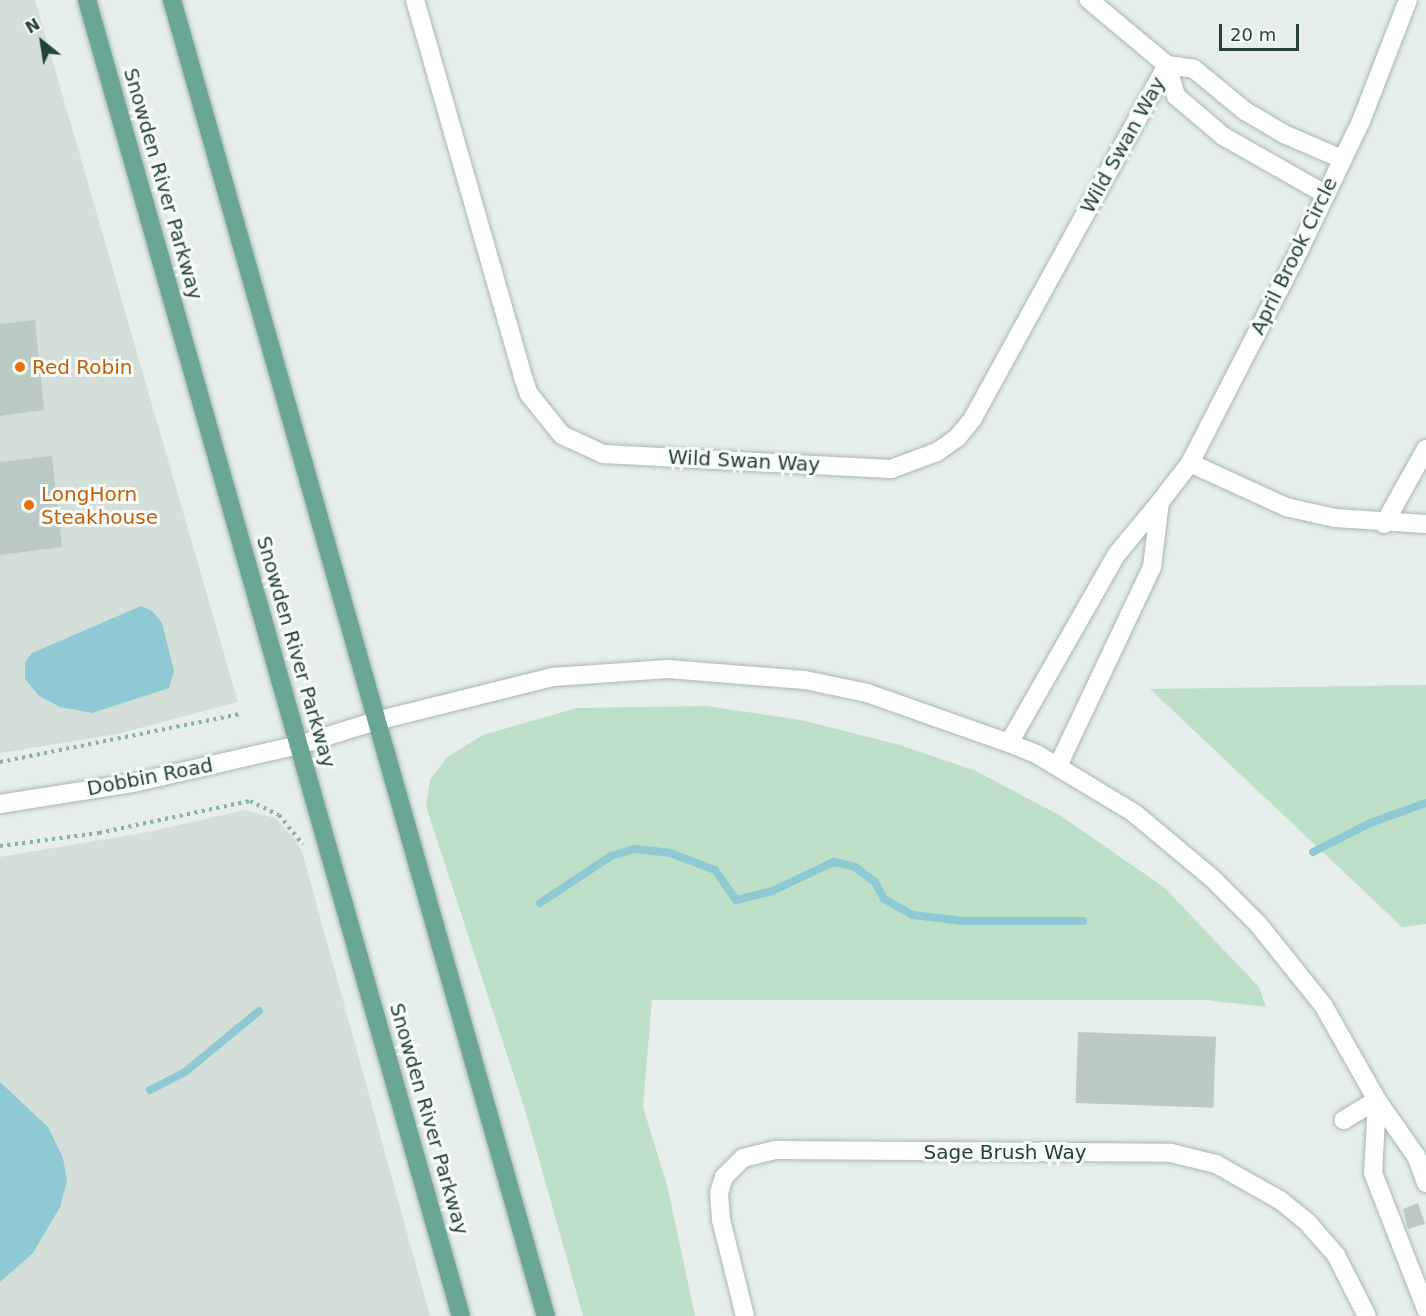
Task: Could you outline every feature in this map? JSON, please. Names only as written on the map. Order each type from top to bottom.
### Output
[{"type":"main road","name":"Snowden River Parkway","points":[[87,0],[461,1316]]},
{"type":"main road","points":[[172,0],[546,1316]]},
{"type":"street","name":"Wild Swan Way","points":[[415,0],[529,394],[562,435],[603,454],[891,469],[916,462],[957,438],[973,418],[1167,65]]},
{"type":"street","points":[[1089,0],[1167,65],[1194,69],[1245,111],[1284,134],[1342,159]]},
{"type":"street","name":"April Brook Circle","points":[[1009,743],[1117,554],[1190,463],[1342,159],[1408,0]]},
{"type":"street","points":[[1167,65],[1176,96],[1223,135],[1325,194]]},
{"type":"street","points":[[1384,524],[1426,449]]},
{"type":"street","points":[[1190,463],[1286,507],[1384,524],[1426,524]]},
{"type":"street","points":[[1058,766],[1152,567],[1160,502]]},
{"type":"street","name":"Dobbin Road","points":[[0,804],[132,783],[299,745],[376,721],[553,677],[668,669],[805,680],[867,693],[1009,743],[1058,766],[1134,813],[1170,841],[1258,924],[1323,1005],[1377,1100],[1416,1156],[1426,1183]]},
{"type":"street","points":[[1344,1120],[1377,1100]]},
{"type":"street","points":[[1377,1100],[1373,1173],[1418,1270],[1426,1309]]},
{"type":"street","name":"Sage Brush Way","points":[[745,1316],[721,1220],[719,1193],[724,1177],[743,1158],[776,1150],[1171,1153],[1216,1164],[1272,1194],[1308,1223],[1336,1255],[1367,1316]]},
{"type":"path","points":[[0,762],[240,714]]},
{"type":"path","points":[[262,799],[264,806]]},
{"type":"path","points":[[0,846],[99,833],[250,801],[279,815],[307,850]]},
{"type":"shaded area","points":[[0,0],[35,0],[238,702],[117,734],[0,753]]},
{"type":"shaded area","points":[[245,810],[275,818],[297,841],[303,855],[430,1316],[0,1316],[0,857],[148,832]]},
{"type":"green space","points":[[1426,685],[1426,924],[1402,927],[1150,689]]},
{"type":"green space","points":[[706,706],[801,720],[900,745],[976,771],[1061,816],[1165,888],[1259,987],[1266,1007],[1206,1000],[652,1000],[643,1107],[667,1185],[695,1316],[583,1316],[526,1113],[426,806],[430,780],[447,757],[483,735],[577,708]]},
{"type":"water","points":[[141,606],[152,611],[162,623],[174,671],[169,688],[92,713],[60,707],[39,696],[25,679],[25,662],[32,653]]},
{"type":"water","points":[[0,1082],[48,1127],[63,1158],[67,1181],[60,1207],[33,1253],[0,1282]]},
{"type":"building","name":"Red Robin","points":[[35,320],[44,410],[0,416],[0,324]]},
{"type":"building","name":"LongHorn Steakhouse","points":[[52,456],[62,547],[0,555],[0,462]]},
{"type":"building","points":[[1078,1032],[1216,1037],[1213,1108],[1076,1103]]},
{"type":"building","points":[[1418,1203],[1425,1224],[1408,1229],[1403,1209]]},
{"type":"waterway","points":[[1313,852],[1370,823],[1426,803]]},
{"type":"waterway","points":[[540,903],[611,856],[634,849],[670,853],[715,870],[736,900],[772,891],[834,862],[855,867],[875,882],[884,899],[913,915],[963,921],[1083,921]]},
{"type":"waterway","points":[[150,1090],[185,1072],[259,1011]]},
{"type":"place","name":"Red Robin","points":[[20,367]]},
{"type":"place","name":"LongHorn Steakhouse","points":[[29,505]]}]
